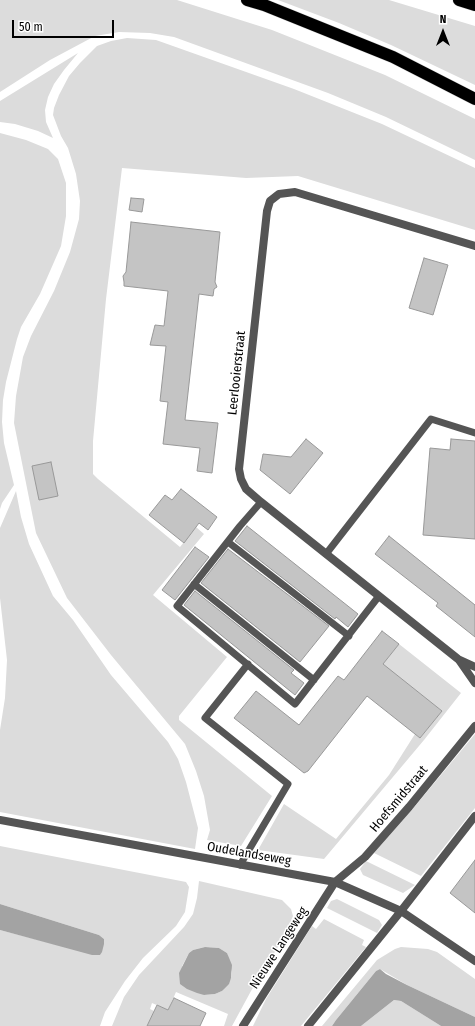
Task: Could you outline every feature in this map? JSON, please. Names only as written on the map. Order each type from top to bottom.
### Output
[{"type":"highway","points":[[247,0],[264,5],[393,57],[475,99]]},
{"type":"highway","points":[[459,0],[475,5]]},
{"type":"street","name":"Leerlooierstraat","points":[[475,246],[295,192],[279,194],[270,201],[267,211],[239,468],[241,479],[246,489],[261,502],[458,659],[475,667]]},
{"type":"street","name":"Leerlooierstraat","points":[[458,659],[475,682]]},
{"type":"street","name":"Hoefsmidstraat","points":[[335,882],[365,857],[409,807],[475,726]]},
{"type":"street","points":[[308,1026],[475,816]]},
{"type":"street","name":"Oudelandseweg","points":[[0,820],[335,882],[400,911],[475,961]]},
{"type":"street","name":"Nieuwe Langeweg","points":[[243,1026],[335,882]]},
{"type":"lane","points":[[326,554],[431,420],[475,433]]},
{"type":"lane","points":[[261,502],[177,606],[295,704],[379,596]]},
{"type":"lane","points":[[228,542],[349,636]]},
{"type":"lane","points":[[194,584],[314,680]]},
{"type":"lane","points":[[240,865],[288,784],[205,718],[248,664]]},
{"type":"shaded area","points":[[0,0],[177,0],[272,30],[385,75],[475,119],[475,160],[386,117],[328,93],[174,37],[150,33],[119,32],[95,36],[50,60],[0,92]]},
{"type":"shaded area","points":[[278,0],[389,0],[475,26],[475,85],[391,45],[339,23]]},
{"type":"shaded area","points":[[127,38],[156,40],[294,89],[382,124],[475,168],[475,230],[298,176],[246,178],[122,168],[106,299],[93,441],[93,474],[180,547],[196,527],[204,534],[153,595],[227,657],[179,716],[179,720],[272,796],[241,846],[207,840],[210,830],[204,796],[185,744],[111,655],[67,598],[36,533],[14,423],[16,396],[23,357],[31,336],[54,291],[70,252],[79,219],[80,201],[76,174],[68,148],[61,136],[53,115],[54,108],[69,76],[97,46],[111,41]]},
{"type":"shaded area","points":[[78,53],[54,84],[48,97],[45,110],[46,122],[53,138],[38,131],[15,124],[0,122],[0,101]]},
{"type":"shaded area","points":[[0,133],[26,140],[48,149],[58,159],[66,183],[66,216],[61,246],[40,294],[21,327],[6,382],[2,422],[4,443],[14,485],[2,503],[0,509]]},
{"type":"shaded area","points":[[16,491],[21,517],[29,544],[53,596],[73,620],[111,675],[168,742],[178,759],[186,782],[198,828],[195,849],[0,812],[0,730],[5,698],[7,660],[0,598],[0,528]]},
{"type":"shaded area","points":[[399,644],[461,693],[424,740],[324,859],[258,850],[284,804],[336,839],[389,775],[415,734],[420,738],[442,711],[395,674],[372,678]]},
{"type":"shaded area","points":[[475,734],[475,808],[421,876],[374,853],[411,811]]},
{"type":"shaded area","points":[[0,846],[186,882],[189,887],[185,912],[176,926],[143,958],[125,981],[105,1012],[100,1026],[0,1026],[0,930],[96,955],[100,955],[104,939],[99,935],[0,904]]},
{"type":"shaded area","points":[[366,861],[415,885],[403,893],[363,875],[360,869]]},
{"type":"shaded area","points":[[199,881],[282,900],[291,909],[293,916],[284,937],[251,991],[232,1026],[224,1026],[228,1014],[176,992],[168,1010],[152,1003],[150,1009],[154,1011],[147,1026],[112,1026],[124,997],[139,975],[184,927],[193,914]],"holes":[[[205,947],[219,948],[227,953],[232,972],[231,978],[222,991],[215,994],[204,995],[182,966],[189,953],[193,950]]]},
{"type":"shaded area","points":[[337,899],[379,920],[382,925],[377,933],[327,908],[331,901]]},
{"type":"shaded area","points":[[0,904],[99,935],[104,939],[102,952],[100,955],[92,955],[0,930]]},
{"type":"shaded area","points":[[324,919],[364,940],[362,945],[366,947],[301,1026],[253,1026],[266,999],[312,926],[316,929]]},
{"type":"shaded area","points":[[205,947],[219,948],[227,953],[232,965],[229,984],[222,991],[215,994],[204,995],[197,993],[180,984],[179,973],[189,953],[193,950]]},
{"type":"shaded area","points":[[401,947],[428,949],[437,952],[475,979],[475,1017],[407,985],[380,969],[376,971],[332,1026],[322,1026],[377,960]]},
{"type":"shaded area","points":[[380,969],[386,974],[407,985],[475,1017],[475,1026],[441,1026],[401,1001],[394,1000],[361,1026],[332,1026],[376,971]]},
{"type":"shaded area","points":[[394,1000],[401,1001],[441,1026],[361,1026]]},
{"type":"building","points":[[131,198],[144,199],[142,212],[129,210]]},
{"type":"building","points":[[131,222],[220,232],[215,282],[217,287],[214,289],[213,296],[199,294],[185,420],[218,423],[212,473],[197,471],[200,448],[163,444],[168,402],[160,401],[166,346],[150,345],[155,325],[164,326],[168,291],[124,286],[123,276],[126,272]]},
{"type":"building","points":[[424,258],[448,265],[433,315],[409,308]]},
{"type":"building","points":[[306,439],[323,453],[290,494],[260,470],[263,454],[291,457]]},
{"type":"building","points":[[451,439],[475,441],[475,539],[423,535],[430,448],[450,450]]},
{"type":"building","points":[[51,462],[58,496],[39,500],[32,466]]},
{"type":"building","points":[[181,489],[217,517],[208,530],[199,523],[184,543],[149,515],[165,495],[172,500]]},
{"type":"building","points":[[247,526],[358,614],[348,627],[336,617],[335,619],[235,541]]},
{"type":"building","points":[[389,536],[475,605],[475,637],[436,606],[438,603],[375,554]]},
{"type":"building","points":[[195,547],[209,557],[175,600],[162,590]]},
{"type":"building","points":[[228,549],[329,626],[300,662],[201,583]]},
{"type":"building","points":[[195,591],[294,670],[291,673],[304,683],[295,695],[184,605]]},
{"type":"building","points":[[382,631],[399,644],[383,664],[442,711],[420,738],[367,696],[308,771],[304,773],[234,718],[256,691],[299,725],[338,676],[344,680]]},
{"type":"building","points":[[475,860],[475,913],[450,893]]},
{"type":"building","points":[[174,998],[206,1013],[200,1026],[147,1026],[157,1005],[168,1010]]}]
